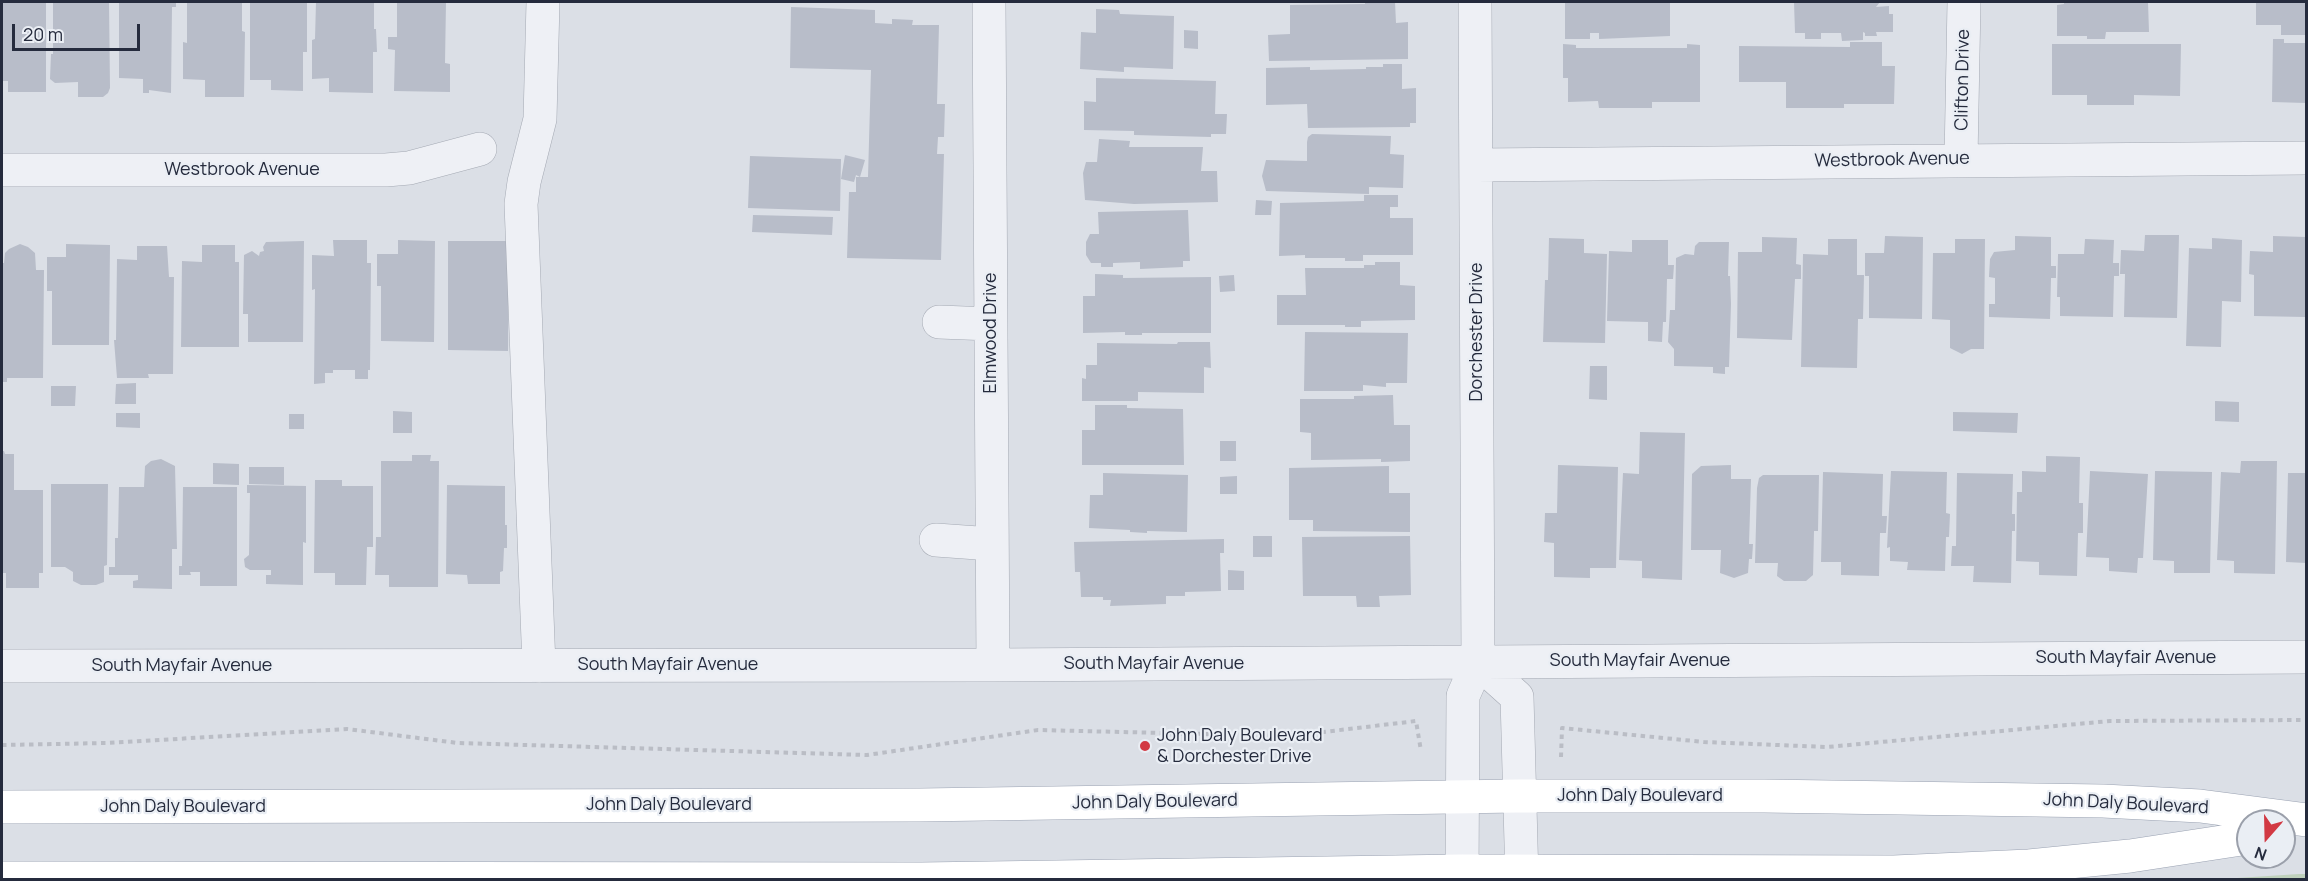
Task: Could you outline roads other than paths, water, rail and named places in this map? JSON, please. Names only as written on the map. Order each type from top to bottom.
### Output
[{"type":"main road","name":"John Daly Boulevard","points":[[2,807],[920,805],[1518,796],[1764,796],[2103,801],[2200,806],[2307,820]]},
{"type":"main road","name":"John Daly Boulevard","points":[[2,878],[921,879],[1893,872],[2030,866],[2130,856],[2236,840]]},
{"type":"street","points":[[539,666],[521,204],[524,182],[538,136],[540,119],[543,2]]},
{"type":"street","name":"Elmwood Drive","points":[[989,2],[993,665]]},
{"type":"street","name":"Dorchester Drive","points":[[1475,2],[1478,662]]},
{"type":"street","name":"Clifton Drive","points":[[1961,159],[1964,2]]},
{"type":"street","name":"Westbrook Avenue","points":[[2,170],[386,170],[409,168],[480,149]]},
{"type":"street","name":"Westbrook Avenue","points":[[1477,165],[1961,159],[2307,158]]},
{"type":"street","points":[[939,322],[991,324]]},
{"type":"street","points":[[936,540],[992,544]]},
{"type":"street","name":"South Mayfair Avenue","points":[[2,666],[993,665],[2307,657]]},
{"type":"street","points":[[1462,875],[1463,696],[1478,662],[1517,698],[1522,875]]},
{"type":"place","name":"John Daly Boulevard & Dorchester Drive","points":[[1145,746]]}]
